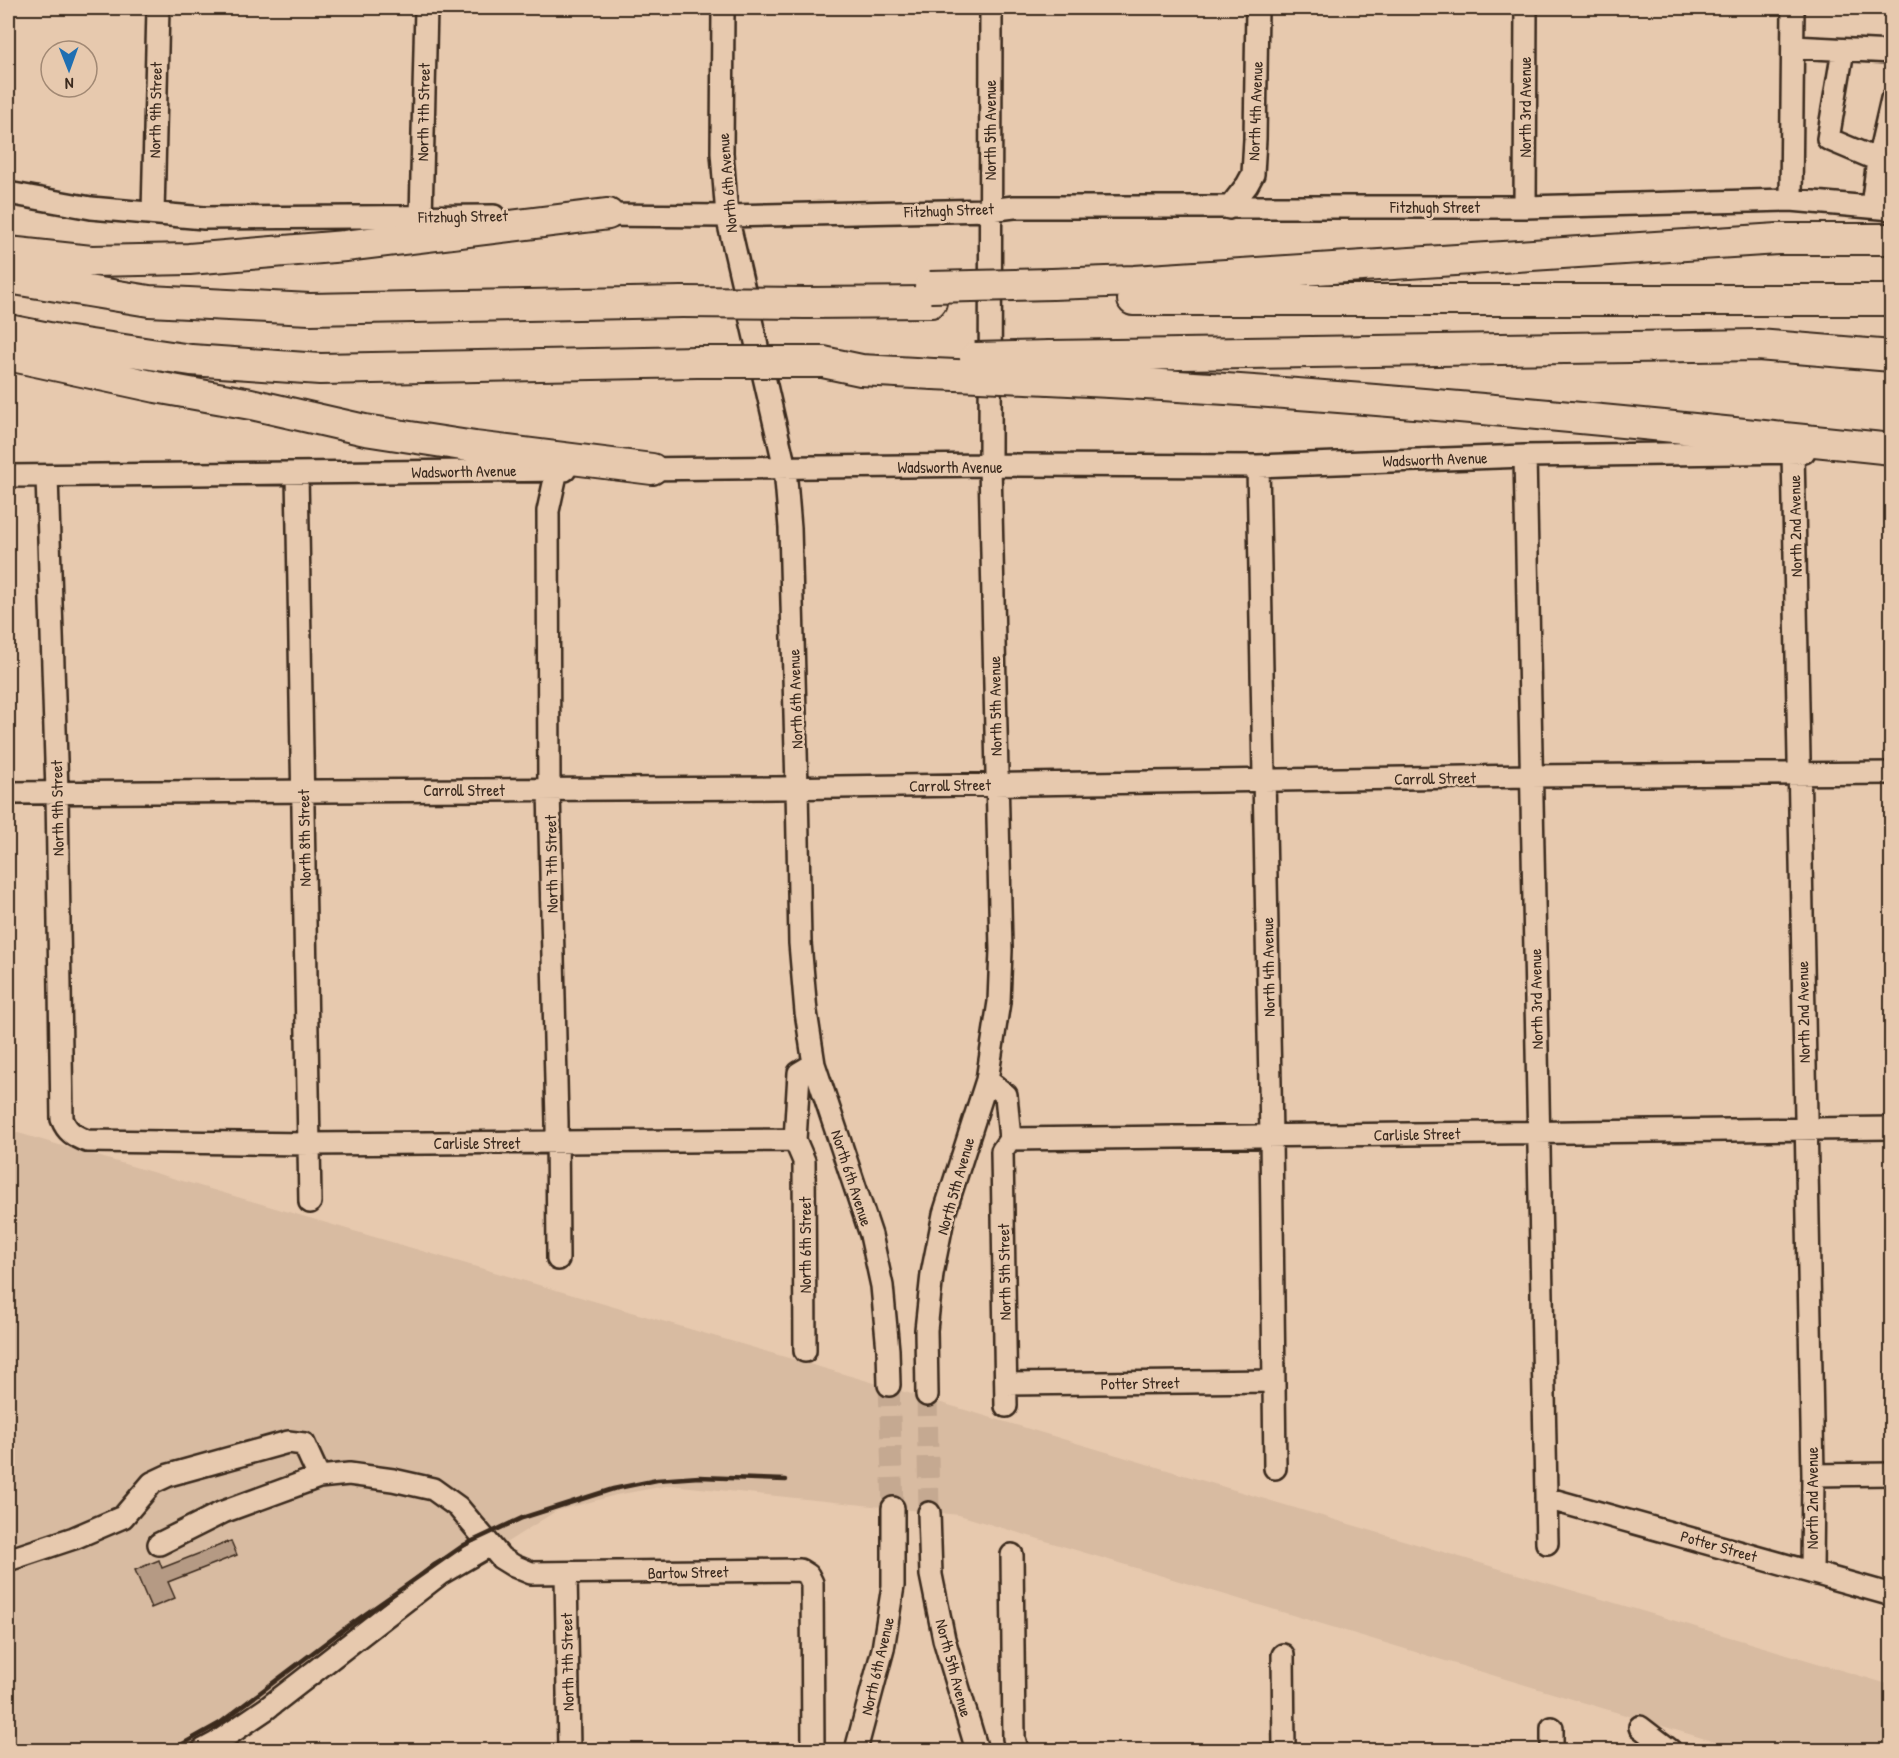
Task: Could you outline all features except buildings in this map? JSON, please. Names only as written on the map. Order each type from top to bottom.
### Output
[{"type":"highway","points":[[8,252],[91,261],[189,259],[345,246],[608,214]]},
{"type":"highway","points":[[1051,293],[1134,281],[1778,239],[1892,238]]},
{"type":"highway","points":[[8,278],[149,301],[309,309],[682,302],[813,303],[931,294],[1051,293],[1196,299],[1892,300]]},
{"type":"highway","points":[[8,330],[190,360],[320,369],[697,362],[823,362],[861,370],[933,367],[1049,368],[1758,345],[1892,356]]},
{"type":"highway","points":[[8,355],[251,404],[365,430],[475,447],[652,469]]},
{"type":"highway","points":[[1049,368],[1612,420],[1892,450]]},
{"type":"street","name":"North 9th Street","points":[[153,213],[158,8]]},
{"type":"street","name":"North 7th Street","points":[[421,217],[426,8]]},
{"type":"street","name":"North 6th Avenue","points":[[723,8],[722,153],[727,216],[785,468],[790,528],[800,943],[806,1012],[814,1064],[871,1235],[882,1286],[889,1385]]},
{"type":"street","name":"North 5th Avenue","points":[[927,1395],[926,1330],[932,1274],[944,1214],[987,1080],[1000,981],[990,465],[991,8]]},
{"type":"street","name":"North 4th Avenue","points":[[1229,208],[1253,174],[1257,8]]},
{"type":"street","name":"North 3rd Avenue","points":[[1525,207],[1526,8]]},
{"type":"street","points":[[1791,200],[1794,8]]},
{"type":"street","points":[[1793,47],[1892,52]]},
{"type":"street","points":[[1843,50],[1828,139],[1878,160]]},
{"type":"street","points":[[1882,208],[1878,160],[1892,99]]},
{"type":"street","name":"Fitzhugh Street","points":[[8,193],[91,208],[204,218],[608,214],[727,216],[990,210],[1014,207],[1525,207],[1791,200],[1882,208]]},
{"type":"street","name":"Wadsworth Avenue","points":[[8,476],[990,465],[1258,466],[1525,456],[1892,450]]},
{"type":"street","name":"North 2nd Avenue","points":[[1793,452],[1813,1475],[1812,1572]]},
{"type":"street","name":"North 3rd Avenue","points":[[1525,456],[1547,1543]]},
{"type":"street","name":"North 4th Avenue","points":[[1258,466],[1275,1468]]},
{"type":"street","name":"North 7th Street","points":[[557,470],[548,511],[549,790],[558,1143],[558,1258]]},
{"type":"street","name":"North 8th Street","points":[[297,474],[310,1202]]},
{"type":"street","name":"North 9th Street","points":[[47,476],[57,792],[62,1119],[66,1130],[75,1136]]},
{"type":"street","name":"Carroll Street","points":[[8,793],[797,788],[1530,776],[1892,773]]},
{"type":"street","points":[[795,1140],[799,1073],[814,1064]]},
{"type":"street","points":[[987,1080],[1006,1095],[1010,1139]]},
{"type":"street","name":"Carlisle Street","points":[[1010,1139],[1892,1128]]},
{"type":"street","name":"Carlisle Street","points":[[75,1136],[87,1141],[309,1144],[795,1140]]},
{"type":"street","name":"North 5th Street","points":[[1006,1406],[1002,1151],[1010,1139]]},
{"type":"street","name":"North 6th Street","points":[[795,1140],[804,1161],[805,1351]]},
{"type":"street","name":"Potter Street","points":[[1006,1384],[1274,1381]]},
{"type":"street","points":[[8,1560],[74,1538],[123,1518],[152,1483],[170,1475],[288,1442],[304,1444],[319,1477]]},
{"type":"street","name":"Bartow Street","points":[[159,1544],[223,1512],[319,1477],[349,1474],[393,1480],[433,1489],[458,1507],[501,1558],[531,1573],[800,1570],[808,1575],[812,1582],[813,1750]]},
{"type":"street","points":[[1813,1475],[1892,1474]]},
{"type":"street","name":"Potter Street","points":[[1546,1498],[1892,1595]]},
{"type":"street","name":"North 6th Avenue","points":[[856,1750],[883,1649],[893,1586],[894,1508]]},
{"type":"street","name":"North 5th Avenue","points":[[929,1513],[931,1575],[944,1639],[977,1750]]},
{"type":"street","points":[[203,1750],[266,1709],[440,1574],[490,1545]]},
{"type":"street","points":[[1012,1555],[1014,1738],[1017,1750]]},
{"type":"street","name":"North 7th Street","points":[[566,1574],[569,1750]]},
{"type":"street","points":[[1283,1655],[1284,1750]]},
{"type":"street","points":[[1640,1727],[1670,1750]]},
{"type":"street","points":[[1552,1728],[1552,1750]]},
{"type":"shaded area","points":[[8,1130],[871,1382],[1891,1685],[1891,1750],[1742,1750],[959,1515],[671,1485],[616,1495],[556,1511],[424,1595],[224,1750],[8,1750]]},
{"type":"tunnel","points":[[889,1385],[893,1508]]},
{"type":"tunnel","points":[[927,1395],[929,1513]]},
{"type":"railway","points":[[172,1750],[220,1723],[344,1629],[464,1545],[522,1518],[613,1489],[657,1480],[699,1477],[786,1480]]}]
